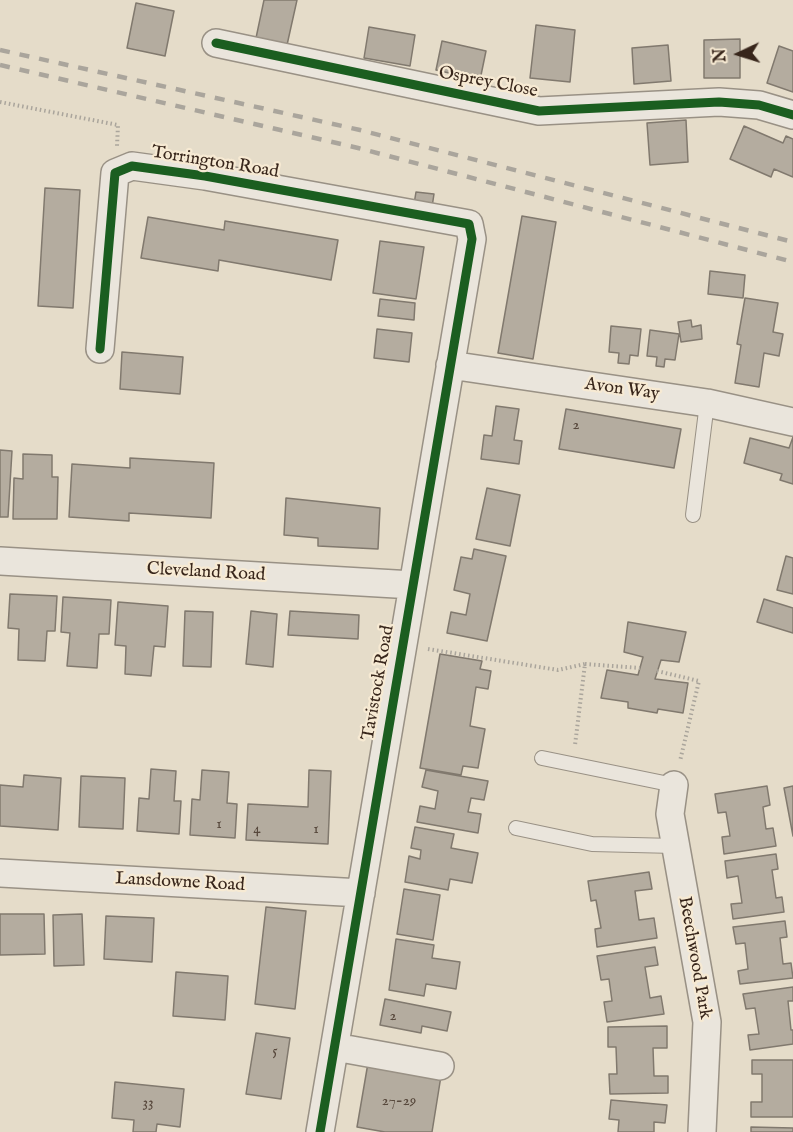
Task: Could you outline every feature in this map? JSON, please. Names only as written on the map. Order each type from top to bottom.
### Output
[{"type":"street","name":"Osprey Close","points":[[216,43],[539,111],[719,102],[759,105],[793,115]]},
{"type":"street","name":"Torrington Road","points":[[115,173],[132,166],[205,176],[448,220],[469,224],[471,239]]},
{"type":"street","points":[[100,349],[115,173]]},
{"type":"street","name":"Tavistock Road","points":[[320,1132],[471,239]]},
{"type":"street","name":"Avon Way","points":[[450,365],[707,403],[793,422]]},
{"type":"street","name":"Cleveland Road","points":[[0,561],[413,585]]},
{"type":"street","name":"Beechwood Park","points":[[674,785],[670,814],[707,1022],[702,1132]]},
{"type":"street","name":"Lansdowne Road","points":[[0,873],[361,893]]},
{"type":"street","points":[[334,1047],[440,1066]]},
{"type":"lane","points":[[693,514],[707,403]]},
{"type":"lane","points":[[542,758],[674,785]]},
{"type":"lane","points":[[516,828],[592,844],[675,846]]},
{"type":"path","points":[[0,102],[118,124],[115,173]]},
{"type":"path","points":[[402,645],[558,670],[585,664],[640,668]]},
{"type":"path","points":[[573,764],[585,664]]},
{"type":"path","points":[[657,671],[699,681],[674,785]]},
{"type":"building","points":[[264,0],[297,0],[287,45],[256,38]]},
{"type":"building","points":[[136,3],[174,11],[165,56],[127,48]]},
{"type":"building","points":[[536,25],[575,30],[570,82],[530,78]]},
{"type":"building","points":[[369,27],[415,35],[410,66],[364,58]]},
{"type":"building","points":[[740,39],[740,78],[704,78],[704,40]]},
{"type":"building","points":[[442,41],[486,51],[480,80],[436,70]]},
{"type":"building","points":[[668,45],[671,81],[634,84],[632,48]]},
{"type":"building","points":[[779,46],[793,51],[793,92],[767,83]]},
{"type":"building","points":[[686,120],[688,162],[650,165],[647,123]]},
{"type":"building","points":[[744,126],[783,143],[786,136],[793,139],[793,177],[774,169],[771,177],[730,159]]},
{"type":"building","points":[[45,188],[80,190],[73,308],[38,306]]},
{"type":"building","points":[[416,192],[434,194],[432,207],[414,204]]},
{"type":"building","points":[[522,216],[556,222],[533,359],[498,353]]},
{"type":"building","points":[[148,217],[224,230],[225,221],[338,240],[331,280],[219,260],[218,271],[141,258]]},
{"type":"building","points":[[380,241],[424,247],[416,299],[373,293]]},
{"type":"building","points":[[710,271],[745,275],[743,298],[708,294]]},
{"type":"building","points":[[745,298],[778,303],[773,332],[783,334],[779,356],[764,353],[759,387],[735,383],[741,345],[737,344]]},
{"type":"building","points":[[380,299],[415,303],[414,320],[378,316]]},
{"type":"building","points":[[691,320],[692,327],[701,325],[702,339],[681,342],[678,322]]},
{"type":"building","points":[[611,326],[641,329],[638,356],[630,355],[629,364],[618,363],[619,353],[609,352]]},
{"type":"building","points":[[377,329],[412,333],[409,362],[374,358]]},
{"type":"building","points":[[650,330],[679,334],[675,360],[665,359],[664,367],[656,366],[657,357],[647,356]]},
{"type":"building","points":[[122,352],[183,357],[180,394],[120,389]]},
{"type":"building","points":[[496,406],[519,409],[514,440],[522,441],[519,464],[481,459],[484,435],[492,436]]},
{"type":"building","points":[[566,409],[681,429],[674,468],[559,449]]},
{"type":"building","points":[[793,437],[793,484],[780,480],[782,474],[744,463],[750,438],[789,448]]},
{"type":"building","points":[[0,450],[12,451],[8,517],[0,517]]},
{"type":"building","points":[[23,454],[52,455],[52,477],[58,477],[57,519],[13,519],[14,478],[23,479]]},
{"type":"building","points":[[130,458],[214,463],[211,518],[129,513],[129,521],[69,517],[72,464],[130,468]]},
{"type":"building","points":[[487,488],[520,495],[510,546],[476,539]]},
{"type":"building","points":[[286,498],[380,508],[378,549],[318,546],[318,538],[284,535]]},
{"type":"building","points":[[474,549],[506,556],[487,641],[447,633],[451,612],[466,615],[470,594],[454,590],[461,557],[472,559]]},
{"type":"building","points":[[786,556],[793,558],[793,594],[777,590]]},
{"type":"building","points":[[10,594],[57,596],[55,631],[47,631],[45,661],[18,660],[19,629],[8,628]]},
{"type":"building","points":[[63,597],[111,600],[109,634],[99,634],[97,668],[67,666],[70,633],[61,632]]},
{"type":"building","points":[[764,599],[793,608],[793,633],[757,622]]},
{"type":"building","points":[[118,602],[168,606],[165,647],[154,646],[151,676],[125,674],[126,646],[115,645]]},
{"type":"building","points":[[185,611],[213,612],[211,667],[183,666]]},
{"type":"building","points":[[251,611],[277,614],[273,667],[246,664]]},
{"type":"building","points":[[290,611],[359,615],[358,639],[288,635]]},
{"type":"building","points":[[628,622],[686,632],[679,662],[661,660],[655,679],[688,683],[683,713],[658,709],[657,713],[628,708],[628,702],[601,698],[607,670],[638,675],[643,657],[624,652]]},
{"type":"building","points":[[440,654],[482,661],[480,669],[491,671],[488,689],[476,687],[470,726],[485,729],[478,768],[463,766],[461,775],[420,768]]},
{"type":"building","points":[[151,769],[176,771],[174,801],[181,801],[179,834],[137,831],[139,798],[149,799]]},
{"type":"building","points":[[202,770],[229,772],[227,803],[237,804],[235,838],[190,835],[192,799],[200,800]]},
{"type":"building","points":[[309,770],[331,771],[328,844],[246,840],[248,804],[308,807]]},
{"type":"building","points":[[426,770],[488,781],[484,800],[471,798],[468,812],[481,814],[478,833],[417,822],[420,806],[435,809],[438,791],[422,787]]},
{"type":"building","points":[[24,775],[61,778],[58,830],[0,826],[0,785],[23,787]]},
{"type":"building","points":[[81,776],[125,778],[123,829],[79,827]]},
{"type":"building","points":[[767,786],[770,805],[763,807],[766,829],[773,828],[776,846],[724,854],[722,837],[730,836],[726,812],[718,813],[715,794]]},
{"type":"building","points":[[793,786],[793,836],[784,788]]},
{"type":"building","points":[[415,827],[454,834],[451,848],[478,853],[472,883],[450,879],[448,890],[405,882],[409,856],[420,859],[421,850],[411,848]]},
{"type":"building","points":[[776,854],[778,869],[772,870],[776,898],[782,897],[784,912],[733,919],[731,904],[742,903],[738,876],[727,878],[725,861]]},
{"type":"building","points":[[649,872],[652,889],[635,891],[639,920],[654,918],[657,938],[597,947],[595,929],[601,928],[596,900],[591,901],[588,881]]},
{"type":"building","points":[[404,889],[440,895],[433,940],[397,934]]},
{"type":"building","points":[[266,907],[306,911],[295,1009],[255,1004]]},
{"type":"building","points":[[0,914],[44,914],[45,954],[0,955]]},
{"type":"building","points":[[82,914],[84,965],[54,966],[53,915]]},
{"type":"building","points":[[106,916],[154,918],[152,962],[104,959]]},
{"type":"building","points":[[785,921],[787,937],[780,938],[783,964],[791,963],[793,978],[740,984],[738,971],[748,969],[745,943],[736,944],[733,927]]},
{"type":"building","points":[[396,939],[434,945],[432,958],[460,962],[456,989],[426,984],[424,996],[389,990]]},
{"type":"building","points":[[655,947],[658,965],[645,967],[650,998],[661,996],[664,1014],[607,1022],[604,1002],[612,1001],[609,979],[601,980],[597,956]]},
{"type":"building","points":[[176,972],[228,976],[225,1020],[173,1016]]},
{"type":"building","points":[[793,987],[793,1001],[788,1001],[793,1044],[750,1050],[748,1035],[759,1034],[755,1008],[746,1009],[743,994]]},
{"type":"building","points":[[385,999],[451,1012],[447,1031],[422,1026],[421,1033],[380,1025]]},
{"type":"building","points":[[667,1026],[667,1048],[653,1048],[654,1076],[668,1076],[668,1093],[610,1094],[609,1074],[617,1074],[616,1047],[608,1047],[608,1027]]},
{"type":"building","points":[[256,1033],[290,1038],[281,1099],[246,1094]]},
{"type":"building","points":[[752,1060],[793,1060],[793,1117],[751,1117],[751,1102],[762,1102],[762,1074],[752,1074]]},
{"type":"building","points":[[368,1063],[441,1076],[432,1132],[385,1132],[357,1127]]},
{"type":"building","points":[[115,1082],[184,1089],[180,1127],[157,1124],[156,1132],[133,1132],[134,1120],[112,1118]]},
{"type":"building","points":[[611,1100],[667,1105],[665,1123],[654,1122],[654,1132],[618,1132],[619,1120],[609,1119]]},
{"type":"building","points":[[751,1127],[793,1128],[793,1132],[751,1132]]},
{"type":"railway","points":[[0,50],[360,130],[793,242]]},
{"type":"railway","points":[[0,65],[358,148],[793,262]]},
{"type":"cycle path","points":[[216,43],[539,111],[719,102],[759,105],[793,115]]},
{"type":"cycle path","points":[[100,349],[115,173],[132,166],[205,176],[469,224],[472,239],[320,1132]]}]
